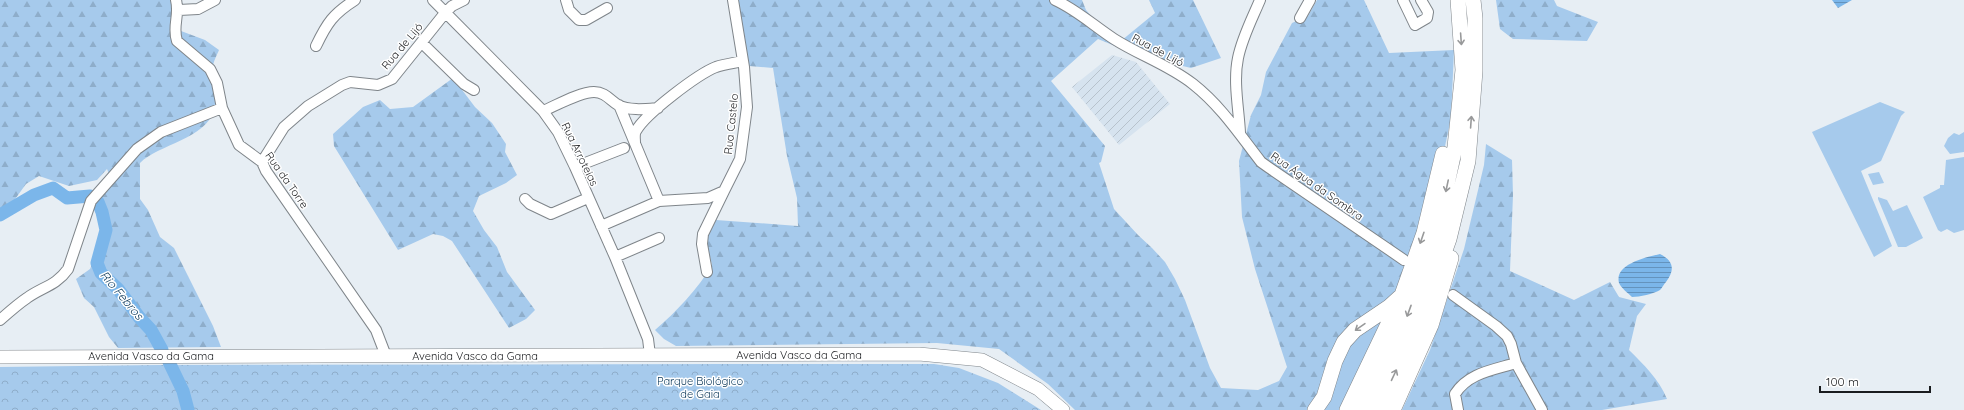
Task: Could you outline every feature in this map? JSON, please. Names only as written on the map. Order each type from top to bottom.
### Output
[{"type":"highway","points":[[1363,410],[1407,318],[1436,235],[1455,147],[1463,70],[1458,0]]},
{"type":"highway","points":[[1377,410],[1418,323],[1449,239],[1468,161],[1475,71],[1473,0]]},
{"type":"highway","points":[[1347,410],[1402,295],[1424,233],[1452,118],[1459,106]]},
{"type":"highway","points":[[1393,410],[1431,325],[1444,285],[1470,180],[1468,161]]},
{"type":"highway","points":[[1315,410],[1324,397],[1335,361],[1344,342],[1355,330],[1388,307],[1402,295]]},
{"type":"main road","name":"Avenida Vasco da Gama","points":[[0,357],[919,354],[982,360],[1038,389],[1063,410]]},
{"type":"main road","name":"Avenida Vasco da Gama","points":[[949,357],[1016,385],[1051,410]]},
{"type":"street","points":[[178,5],[198,9],[215,0]]},
{"type":"street","points":[[316,46],[325,26],[333,16],[355,0]]},
{"type":"street","name":"Rua Arroteias","points":[[432,0],[543,111],[558,132],[615,257],[648,339],[650,355]]},
{"type":"street","name":"Rua de Lijó","points":[[262,162],[284,127],[308,106],[342,85],[350,82],[378,84],[386,83],[398,73],[445,13],[452,6],[464,0]]},
{"type":"street","points":[[566,0],[569,10],[579,20],[592,17],[607,8]]},
{"type":"street","name":"Rua Castelo","points":[[707,272],[702,244],[703,234],[735,170],[742,147],[747,100],[743,61],[733,0]]},
{"type":"street","name":"Rua de Lijó","points":[[1055,0],[1069,6],[1102,32],[1133,51],[1172,70],[1192,83],[1218,107],[1240,133]]},
{"type":"street","points":[[1240,133],[1237,72],[1238,59],[1249,25],[1260,0]]},
{"type":"street","points":[[1300,18],[1310,0]]},
{"type":"street","points":[[1403,0],[1415,25],[1427,18],[1428,12],[1421,0]]},
{"type":"street","name":"Rua da Torre","points":[[178,5],[175,27],[177,41],[210,69],[218,83],[222,108],[239,145],[262,162],[266,171],[376,330],[386,356]]},
{"type":"street","points":[[422,43],[464,84],[474,90]]},
{"type":"street","points":[[634,143],[635,132],[644,119],[658,108],[706,72],[716,67],[743,61]]},
{"type":"street","points":[[543,111],[586,93],[594,92],[602,93],[608,96],[619,105],[639,109],[658,108]]},
{"type":"street","points":[[619,105],[658,201]]},
{"type":"street","points":[[0,320],[28,297],[47,288],[64,274],[68,269],[93,199],[133,154],[148,140],[177,124],[222,108]]},
{"type":"street","name":"Rua Água da Sombra","points":[[1240,133],[1261,162],[1268,168],[1404,260]]},
{"type":"street","points":[[575,167],[624,148]]},
{"type":"street","points":[[601,226],[658,201],[708,198],[724,191]]},
{"type":"street","points":[[525,199],[530,204],[551,214],[588,198]]},
{"type":"street","points":[[615,257],[658,238]]},
{"type":"street","points":[[1452,295],[1496,326],[1507,336],[1512,344],[1516,363],[1542,410]]},
{"type":"street","points":[[1458,410],[1455,394],[1460,385],[1468,379],[1516,363]]},
{"type":"shaded area","points":[[1832,0],[1852,0],[1838,8]]},
{"type":"shaded area","points":[[1112,55],[1136,62],[1170,104],[1119,145],[1072,87]]},
{"type":"shaded area","points":[[1660,254],[1668,260],[1672,266],[1669,278],[1660,290],[1646,295],[1632,297],[1619,283],[1621,271],[1633,262]]},
{"type":"green space","points":[[0,0],[173,0],[174,15],[181,31],[205,40],[219,50],[213,67],[216,98],[214,110],[209,120],[202,128],[192,135],[148,156],[140,163],[140,199],[148,210],[160,237],[174,248],[213,326],[221,347],[118,348],[109,337],[94,307],[84,298],[76,279],[90,269],[103,239],[104,219],[98,202],[111,179],[107,169],[97,180],[69,186],[39,176],[26,184],[0,220]]},
{"type":"green space","points":[[737,0],[1082,0],[1086,10],[1116,45],[1155,13],[1149,0],[1193,0],[1221,58],[1191,68],[1137,55],[1098,39],[1051,81],[1105,146],[1101,162],[1099,163],[1114,209],[1165,262],[1185,300],[1210,368],[1221,388],[1258,390],[1279,381],[1287,367],[1255,269],[1242,217],[1239,161],[1251,115],[1261,95],[1266,72],[1292,23],[1308,16],[1317,0],[1364,0],[1389,53],[1454,50],[1451,118],[1437,184],[1398,297],[1366,318],[1312,410],[1075,410],[1048,384],[999,349],[937,343],[676,346],[664,339],[655,330],[686,300],[712,265],[706,240],[716,220],[798,226],[797,198],[787,156],[773,68],[749,66]]},
{"type":"green space","points":[[1496,0],[1554,0],[1557,6],[1598,22],[1587,41],[1513,39],[1500,29]]},
{"type":"green space","points":[[453,78],[475,107],[492,123],[506,144],[505,152],[517,175],[506,183],[479,196],[473,211],[484,230],[497,247],[507,272],[535,310],[526,319],[509,328],[452,241],[443,236],[433,234],[398,250],[334,146],[333,134],[363,107],[380,100],[390,109],[413,107]]},
{"type":"green space","points":[[1880,102],[1905,112],[1901,116],[1881,161],[1861,171],[1892,246],[1874,257],[1812,132]]},
{"type":"green space","points":[[1964,132],[1964,152],[1950,154],[1944,146],[1948,138],[1954,133],[1959,135]]},
{"type":"green space","points":[[1486,144],[1512,160],[1513,195],[1510,271],[1574,300],[1610,282],[1619,297],[1646,304],[1637,316],[1629,350],[1646,367],[1660,385],[1667,399],[1602,410],[1402,410],[1430,350],[1464,249],[1484,165]]},
{"type":"green space","points":[[1964,157],[1964,230],[1954,233],[1947,229],[1941,232],[1938,230],[1923,197],[1940,188],[1940,185],[1944,185],[1946,160]]},
{"type":"green space","points":[[1879,172],[1884,183],[1873,185],[1868,174]]},
{"type":"green space","points":[[1878,197],[1887,200],[1893,211],[1907,205],[1923,238],[1906,247],[1898,247]]},
{"type":"green space","points":[[1388,313],[1343,410],[1322,410],[1351,341]]},
{"type":"green space","name":"Parque Biológico de Gaia","points":[[934,364],[959,368],[998,383],[1041,410],[0,410],[0,367],[158,365]]},
{"type":"waterway","name":"Rio Febros","points":[[0,215],[34,195],[53,188],[67,198],[90,196],[98,202],[106,230],[97,263],[101,273],[118,289],[151,330],[162,350]]},
{"type":"waterway","name":"Rio Febros","points":[[169,362],[183,391],[188,410]]}]
